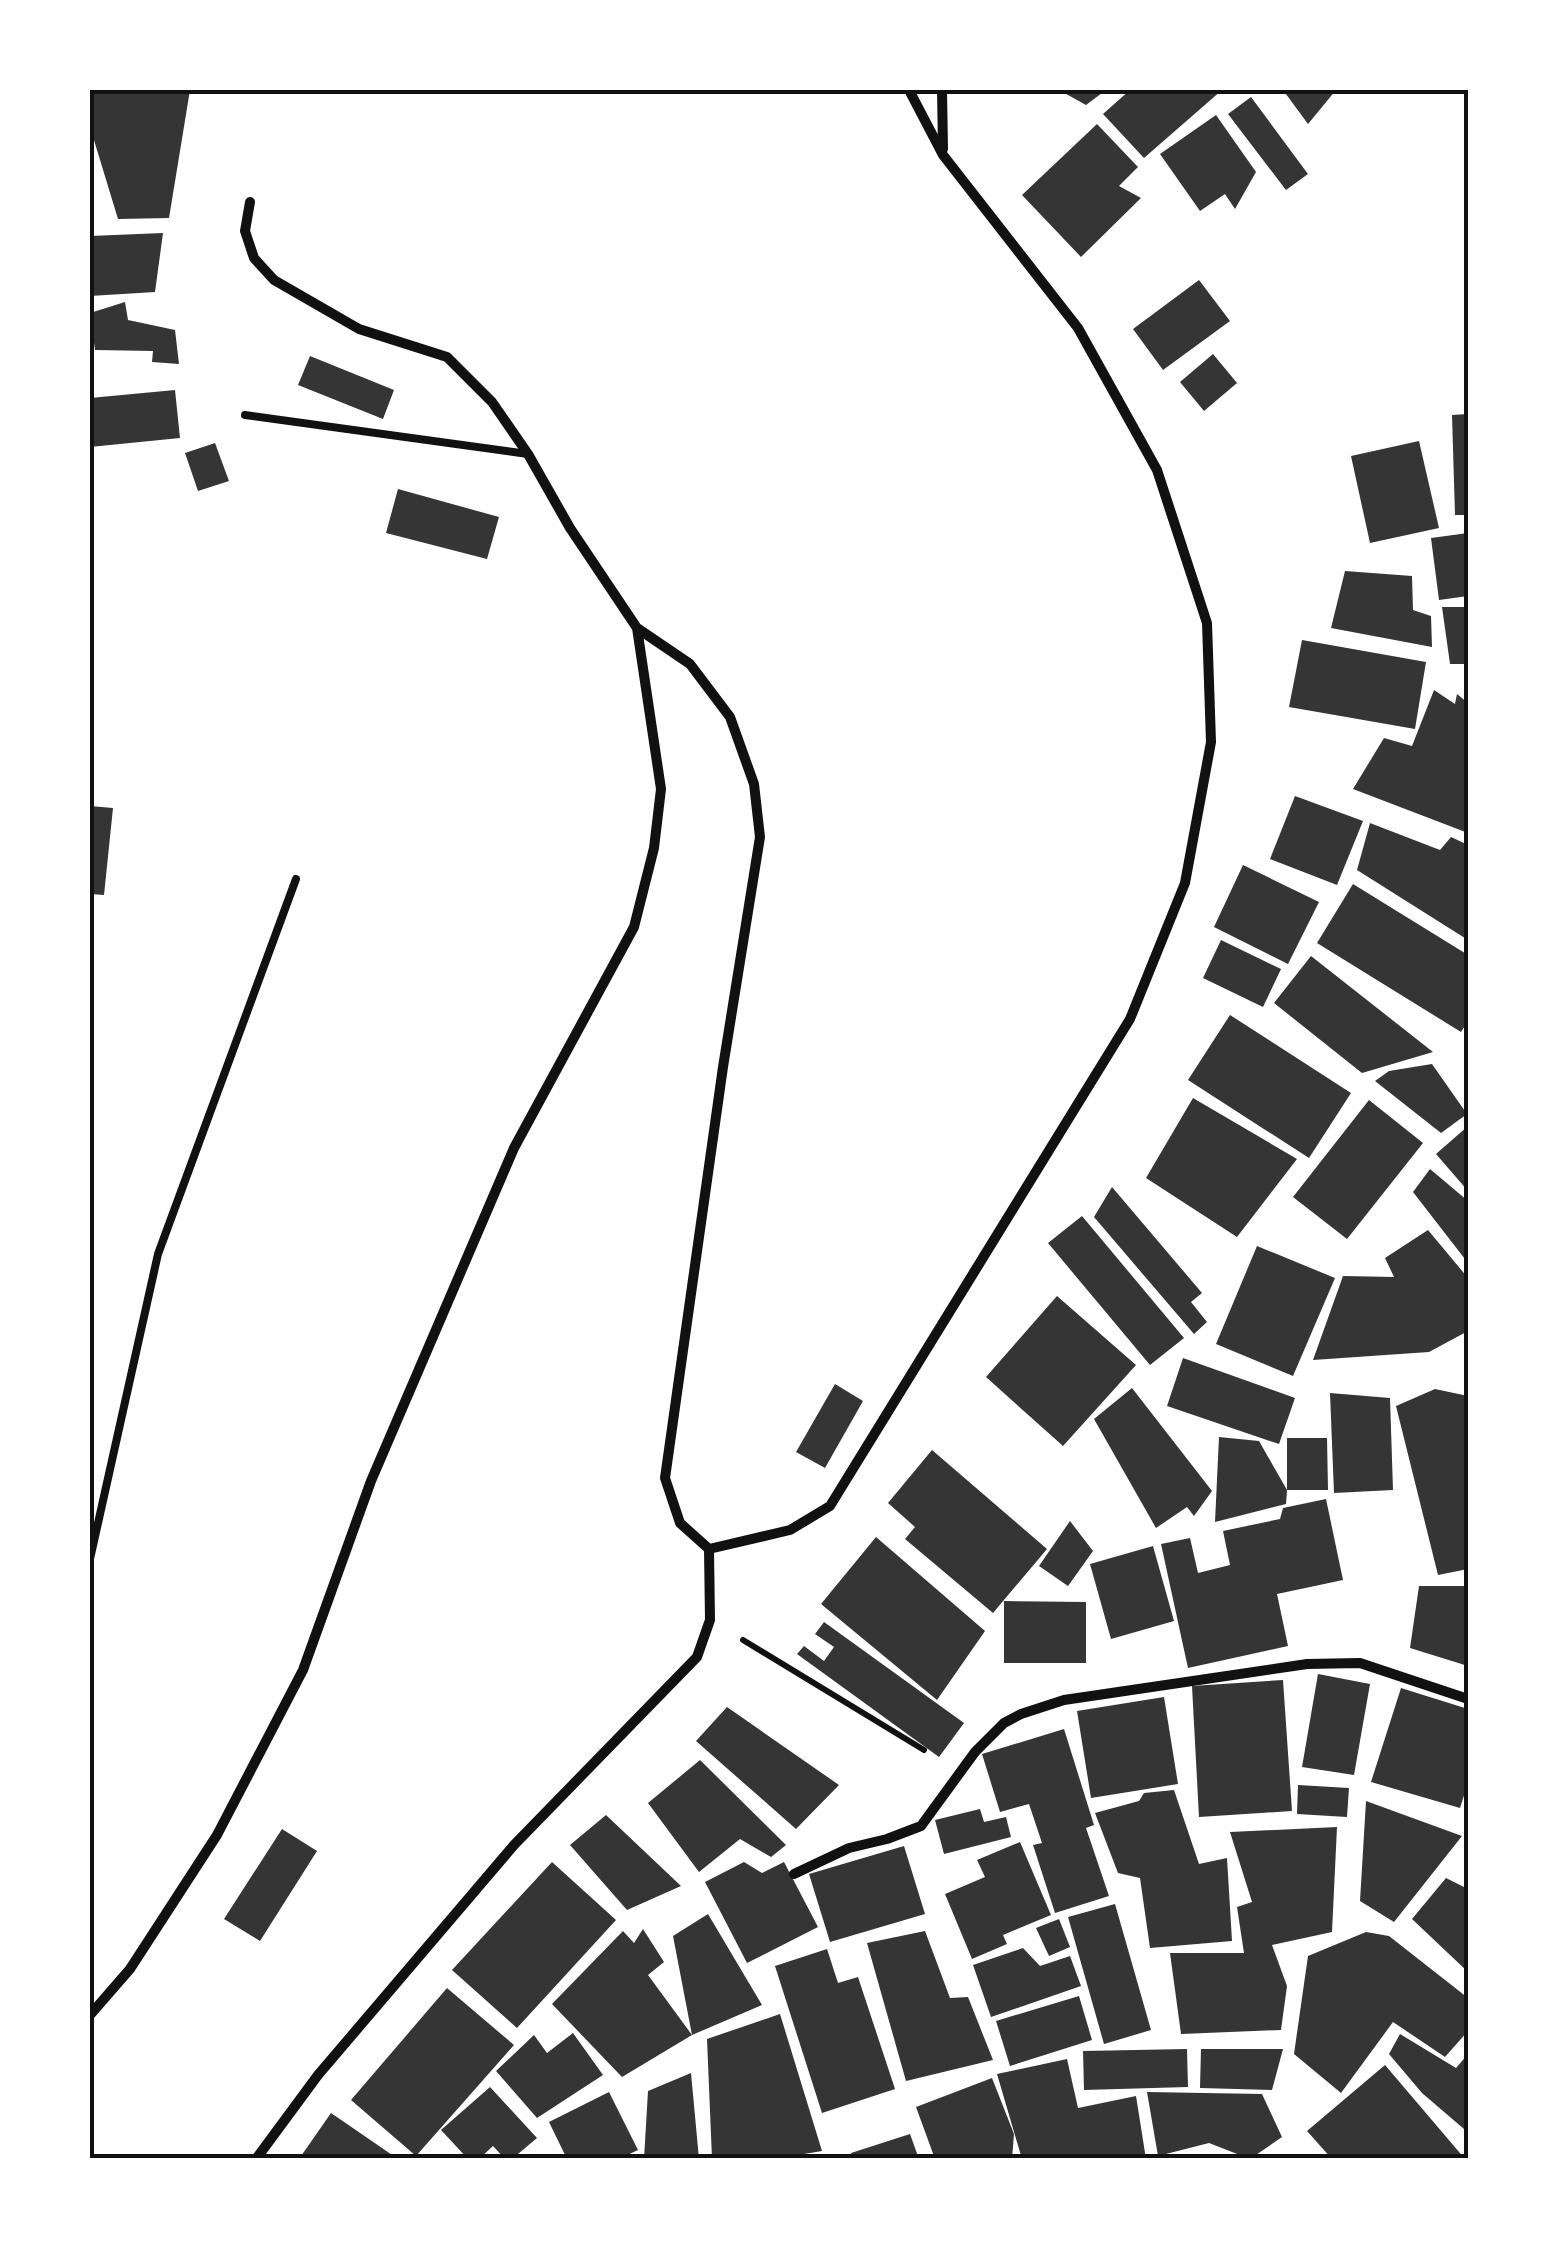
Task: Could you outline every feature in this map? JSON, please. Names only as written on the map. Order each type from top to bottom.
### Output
[{"type":"street","points":[[710,1549],[790,1530],[830,1506],[1130,1019],[1185,883],[1211,742],[1207,623],[1156,470],[1078,328],[943,155],[909,90]]},
{"type":"street","points":[[942,90],[943,155]]},
{"type":"street","points":[[250,202],[245,231],[254,258],[274,280],[359,329],[448,358],[492,402],[638,628],[690,664],[730,717],[754,784],[760,837],[664,1478],[680,1523],[710,1549],[710,1620],[698,1657],[514,1844],[318,2075],[256,2159]]},
{"type":"street","points":[[90,2014],[130,1969],[216,1834],[302,1670],[370,1481],[514,1148],[634,927],[654,848],[661,789],[638,628]]},
{"type":"street","points":[[794,1874],[850,1848],[921,1826],[960,1772],[1004,1723],[1064,1700],[1307,1664],[1360,1663],[1468,1699]]},
{"type":"lane","points":[[244,415],[528,454]]},
{"type":"lane","points":[[90,1559],[158,1254],[296,879]]},
{"type":"path","points":[[710,1620],[960,1772]]},
{"type":"building","points":[[90,90],[190,90],[169,218],[118,219],[90,127]]},
{"type":"building","points":[[1059,90],[1106,90],[1086,105]]},
{"type":"building","points":[[1130,90],[1222,90],[1144,158],[1103,114]]},
{"type":"building","points":[[1283,90],[1336,90],[1308,124]]},
{"type":"building","points":[[1251,97],[1308,174],[1286,190],[1228,114]]},
{"type":"building","points":[[1216,115],[1256,172],[1235,209],[1225,194],[1200,211],[1160,154]]},
{"type":"building","points":[[1097,124],[1138,167],[1119,186],[1141,198],[1081,257],[1022,195]]},
{"type":"building","points":[[163,233],[155,292],[90,296],[90,236]]},
{"type":"building","points":[[1199,280],[1230,321],[1163,370],[1133,329]]},
{"type":"building","points":[[125,302],[128,320],[175,330],[179,364],[152,362],[153,351],[95,350],[90,313]]},
{"type":"building","points":[[1213,354],[1237,383],[1204,411],[1180,382]]},
{"type":"building","points":[[310,356],[394,390],[383,419],[298,385]]},
{"type":"building","points":[[175,390],[180,438],[90,447],[90,398]]},
{"type":"building","points":[[1468,414],[1468,515],[1455,515],[1452,415]]},
{"type":"building","points":[[1419,441],[1439,528],[1370,543],[1351,456]]},
{"type":"building","points":[[215,443],[229,481],[198,491],[185,453]]},
{"type":"building","points":[[398,489],[499,517],[487,559],[386,533]]},
{"type":"building","points":[[1468,533],[1468,596],[1439,600],[1431,538]]},
{"type":"building","points":[[1345,571],[1412,576],[1413,610],[1431,616],[1432,647],[1331,628]]},
{"type":"building","points":[[1442,607],[1468,607],[1468,664],[1450,664]]},
{"type":"building","points":[[1302,640],[1426,662],[1415,729],[1289,707]]},
{"type":"building","points":[[1434,690],[1455,704],[1457,694],[1468,703],[1468,833],[1353,789],[1384,738],[1412,746]]},
{"type":"building","points":[[1295,796],[1363,821],[1337,885],[1270,859]]},
{"type":"building","points":[[90,806],[113,808],[104,895],[90,894]]},
{"type":"building","points":[[1370,823],[1440,850],[1451,837],[1468,845],[1468,940],[1357,870]]},
{"type":"building","points":[[1243,865],[1319,902],[1288,964],[1214,927]]},
{"type":"building","points":[[1353,884],[1468,955],[1468,1021],[1461,1032],[1317,943]]},
{"type":"building","points":[[1221,940],[1281,969],[1263,1007],[1203,978]]},
{"type":"building","points":[[1311,956],[1433,1052],[1362,1073],[1274,1003]]},
{"type":"building","points":[[1230,1015],[1351,1093],[1309,1158],[1188,1080]]},
{"type":"building","points":[[1432,1064],[1467,1114],[1441,1133],[1375,1081],[1389,1071]]},
{"type":"building","points":[[1193,1098],[1297,1159],[1237,1237],[1146,1178]]},
{"type":"building","points":[[1369,1100],[1423,1143],[1347,1239],[1293,1197]]},
{"type":"building","points":[[1468,1126],[1468,1191],[1436,1154]]},
{"type":"building","points":[[1430,1169],[1468,1201],[1468,1263],[1413,1192]]},
{"type":"building","points":[[1112,1187],[1202,1293],[1191,1302],[1207,1322],[1194,1334],[1094,1217]]},
{"type":"building","points":[[1082,1216],[1184,1338],[1150,1365],[1048,1243]]},
{"type":"building","points":[[1428,1230],[1468,1278],[1468,1331],[1429,1352],[1313,1360],[1343,1276],[1394,1277],[1385,1258]]},
{"type":"building","points":[[1257,1246],[1335,1278],[1293,1376],[1216,1344]]},
{"type":"building","points":[[1057,1296],[1136,1365],[1063,1446],[986,1377]]},
{"type":"building","points":[[1183,1358],[1295,1398],[1279,1444],[1167,1406]]},
{"type":"building","points":[[835,1384],[863,1401],[825,1468],[796,1452]]},
{"type":"building","points":[[1132,1388],[1212,1491],[1194,1516],[1187,1507],[1156,1528],[1094,1419]]},
{"type":"building","points":[[1435,1389],[1468,1396],[1468,1569],[1438,1575],[1396,1406]]},
{"type":"building","points":[[1330,1393],[1390,1398],[1393,1490],[1334,1493]]},
{"type":"building","points":[[1219,1437],[1259,1441],[1287,1490],[1286,1504],[1215,1522]]},
{"type":"building","points":[[1287,1438],[1327,1438],[1328,1490],[1287,1490]]},
{"type":"building","points":[[932,1450],[1047,1549],[993,1613],[905,1539],[915,1527],[888,1503]]},
{"type":"building","points":[[1326,1499],[1343,1580],[1277,1594],[1288,1646],[1188,1668],[1161,1544],[1190,1538],[1198,1573],[1230,1565],[1223,1531],[1280,1519],[1283,1508]]},
{"type":"building","points":[[1070,1521],[1093,1551],[1068,1586],[1039,1566]]},
{"type":"building","points":[[876,1537],[985,1631],[937,1700],[821,1604]]},
{"type":"building","points":[[1153,1546],[1174,1621],[1111,1639],[1090,1564]]},
{"type":"building","points":[[1419,1586],[1468,1586],[1468,1666],[1410,1648]]},
{"type":"building","points":[[1004,1601],[1086,1602],[1086,1663],[1004,1663]]},
{"type":"building","points":[[824,1622],[964,1723],[939,1757],[797,1654],[804,1646],[824,1661],[834,1647],[815,1634]]},
{"type":"building","points":[[1318,1674],[1370,1684],[1354,1775],[1302,1767]]},
{"type":"building","points":[[1283,1680],[1292,1811],[1199,1817],[1192,1686]]},
{"type":"building","points":[[1401,1688],[1468,1709],[1468,1783],[1460,1808],[1371,1782]]},
{"type":"building","points":[[1164,1697],[1178,1784],[1091,1798],[1077,1711]]},
{"type":"building","points":[[727,1707],[839,1785],[796,1829],[696,1741]]},
{"type":"building","points":[[1064,1729],[1094,1825],[1086,1828],[1109,1896],[1055,1913],[1033,1845],[1042,1843],[1029,1804],[1000,1812],[982,1754]]},
{"type":"building","points":[[700,1760],[786,1845],[771,1857],[740,1839],[699,1872],[648,1803]]},
{"type":"building","points":[[1298,1785],[1349,1788],[1347,1817],[1297,1814]]},
{"type":"building","points":[[1174,1790],[1199,1864],[1227,1858],[1232,1941],[1150,1948],[1140,1878],[1118,1873],[1095,1813],[1139,1801],[1144,1793]]},
{"type":"building","points":[[1366,1801],[1462,1836],[1394,1922],[1360,1901]]},
{"type":"building","points":[[980,1809],[984,1822],[1006,1817],[1011,1837],[944,1854],[935,1820]]},
{"type":"building","points":[[606,1815],[681,1886],[627,1910],[570,1845]]},
{"type":"building","points":[[1337,1827],[1332,1932],[1272,1945],[1287,1986],[1281,2030],[1181,2034],[1170,1953],[1244,1953],[1237,1907],[1252,1902],[1230,1832]]},
{"type":"building","points":[[282,1829],[317,1851],[260,1941],[224,1919]]},
{"type":"building","points":[[1020,1842],[1051,1915],[1003,1935],[1007,1944],[972,1959],[945,1894],[985,1877],[977,1860]]},
{"type":"building","points":[[904,1846],[925,1914],[830,1942],[809,1874]]},
{"type":"building","points":[[552,1862],[616,1920],[517,2028],[452,1970]]},
{"type":"building","points":[[744,1862],[762,1873],[784,1862],[818,1927],[747,1963],[705,1882]]},
{"type":"building","points":[[1446,1878],[1468,1889],[1468,1972],[1412,1919]]},
{"type":"building","points":[[1115,1904],[1151,2030],[1104,2044],[1068,1917]]},
{"type":"building","points":[[708,1914],[762,2005],[692,2035],[673,1936]]},
{"type":"building","points":[[1059,1919],[1070,1947],[1049,1956],[1036,1928]]},
{"type":"building","points":[[643,1929],[664,1962],[648,1975],[692,2035],[622,2077],[552,2004],[623,1931],[634,1943]]},
{"type":"building","points":[[925,1931],[950,1998],[968,1997],[993,2060],[906,2081],[867,1943]]},
{"type":"building","points":[[1366,1932],[1389,1936],[1468,1998],[1468,2031],[1445,2057],[1393,2022],[1341,2093],[1294,2054],[1308,1956]]},
{"type":"building","points":[[1023,1948],[1040,1966],[1070,1956],[1081,1986],[991,2017],[973,1965]]},
{"type":"building","points":[[827,1949],[838,1983],[858,1977],[895,2089],[822,2113],[775,1966]]},
{"type":"building","points":[[447,1988],[514,2045],[416,2156],[351,2100]]},
{"type":"building","points":[[1079,1996],[1092,2040],[1010,2066],[996,2021]]},
{"type":"building","points":[[780,2014],[822,2151],[774,2159],[712,2159],[707,2039]]},
{"type":"building","points":[[573,2033],[603,2075],[537,2118],[496,2071],[534,2035],[547,2053]]},
{"type":"building","points":[[1400,2034],[1456,2068],[1468,2054],[1468,2126],[1464,2129],[1422,2093],[1389,2054]]},
{"type":"building","points":[[1187,2049],[1188,2087],[1084,2090],[1083,2051]]},
{"type":"building","points":[[1201,2049],[1283,2049],[1272,2090],[1200,2088]]},
{"type":"building","points":[[1067,2059],[1078,2108],[1136,2096],[1146,2159],[1022,2159],[997,2074]]},
{"type":"building","points":[[1385,2065],[1465,2159],[1332,2159],[1307,2131]]},
{"type":"building","points":[[691,2073],[699,2159],[644,2159],[648,2091]]},
{"type":"building","points":[[992,2078],[1014,2134],[1012,2159],[935,2159],[916,2107]]},
{"type":"building","points":[[490,2087],[537,2138],[512,2159],[505,2159],[493,2146],[479,2159],[468,2159],[441,2130]]},
{"type":"building","points":[[609,2092],[638,2150],[619,2159],[567,2159],[549,2122]]},
{"type":"building","points":[[1147,2092],[1262,2094],[1282,2137],[1250,2159],[1209,2143],[1158,2156]]},
{"type":"building","points":[[331,2113],[398,2159],[299,2159]]},
{"type":"building","points":[[910,2134],[919,2159],[853,2159],[851,2153]]}]
